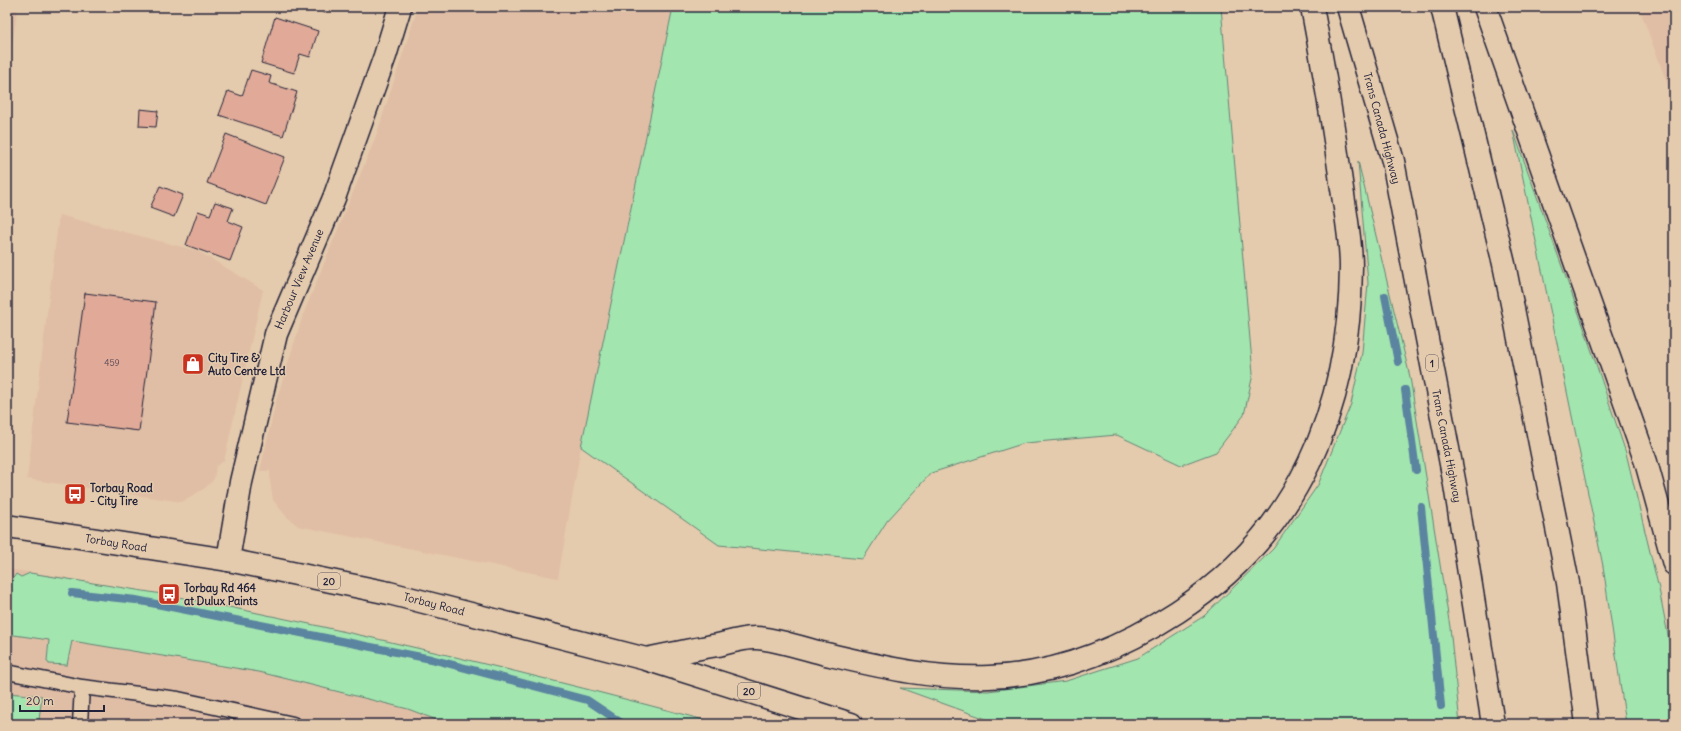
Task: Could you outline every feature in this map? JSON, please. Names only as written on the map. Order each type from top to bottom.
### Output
[{"type":"main road","name":"Harbour View Avenue","points":[[228,560],[241,482],[276,334],[334,198],[385,56],[400,7]]},
{"type":"main road","points":[[646,659],[757,637],[896,671],[952,677],[992,677],[1032,672],[1068,665],[1097,655],[1148,630],[1193,602],[1242,560],[1283,509],[1300,484],[1317,448],[1330,411],[1338,379],[1348,314],[1351,266],[1348,228],[1332,118],[1312,7]]},
{"type":"main road","name":"Trans Canada Highway","points":[[1348,7],[1393,161],[1455,485],[1493,724]]},
{"type":"main road","points":[[1442,7],[1504,264],[1568,583],[1588,724]]},
{"type":"main road","points":[[1485,7],[1643,454],[1674,564]]},
{"type":"main road","name":"Torbay Road","points":[[7,526],[228,560],[388,593],[646,659],[851,724]]},
{"type":"lane","points":[[7,672],[82,687],[178,699],[278,722],[293,724]]},
{"type":"lane","points":[[80,724],[82,687]]},
{"type":"shaded area","points":[[7,7],[18,7],[7,77]]},
{"type":"shaded area","points":[[418,7],[673,7],[581,447],[558,578],[298,526],[286,516],[273,500],[270,471],[260,471],[276,401],[303,315],[376,136]]},
{"type":"shaded area","points":[[1639,7],[1674,7],[1674,102]]},
{"type":"shaded area","points":[[59,215],[198,251],[263,290],[224,461],[216,466],[214,479],[205,488],[182,502],[27,479]]},
{"type":"shaded area","points":[[7,569],[64,577],[502,724],[7,724]]},
{"type":"green space","points":[[673,7],[1221,7],[1253,374],[1244,415],[1216,452],[1181,465],[1117,435],[1025,443],[931,473],[887,521],[863,559],[719,545],[581,447]]},
{"type":"green space","points":[[1513,130],[1583,325],[1626,453],[1659,589],[1674,666],[1674,724],[1626,724],[1603,566]]},
{"type":"green space","points":[[1358,161],[1410,377],[1450,627],[1460,724],[1000,724],[900,688],[988,691],[1066,681],[1138,658],[1204,616],[1273,549],[1318,485],[1351,404],[1362,353],[1368,283]]},
{"type":"green space","points":[[30,573],[162,594],[161,602],[172,604],[174,596],[311,624],[516,671],[719,724],[447,724],[408,709],[259,672],[72,641],[67,665],[49,664],[47,661],[49,640],[7,634],[7,587],[16,574],[21,577]]},
{"type":"green space","points":[[7,693],[42,696],[39,720],[69,724],[7,724]]},
{"type":"building","points":[[309,7],[327,7],[325,13]]},
{"type":"building","points":[[275,17],[318,31],[310,57],[300,54],[294,73],[261,63]]},
{"type":"building","points":[[251,70],[271,76],[269,83],[297,92],[283,136],[219,115],[228,91],[242,96]]},
{"type":"building","points":[[140,109],[158,111],[156,127],[139,126]]},
{"type":"building","points":[[226,134],[285,157],[266,205],[207,183]]},
{"type":"building","points":[[160,186],[183,195],[174,217],[150,208]]},
{"type":"building","points":[[215,202],[233,208],[228,221],[243,227],[230,261],[186,245],[198,211],[210,215]]},
{"type":"building","points":[[85,293],[156,302],[139,431],[67,422]]},
{"type":"waterway","points":[[1385,296],[1398,362]]},
{"type":"waterway","points":[[1405,390],[1416,470]]},
{"type":"waterway","points":[[1421,507],[1441,706]]},
{"type":"waterway","points":[[72,593],[136,600],[431,659],[587,700],[623,724]]},
{"type":"place","name":"City Tire & Auto Centre Ltd","points":[[193,364]]},
{"type":"place","name":"Torbay Road - City Tire","points":[[75,494]]},
{"type":"place","name":"Torbay Rd 464 at Dulux Paints","points":[[169,594]]}]
